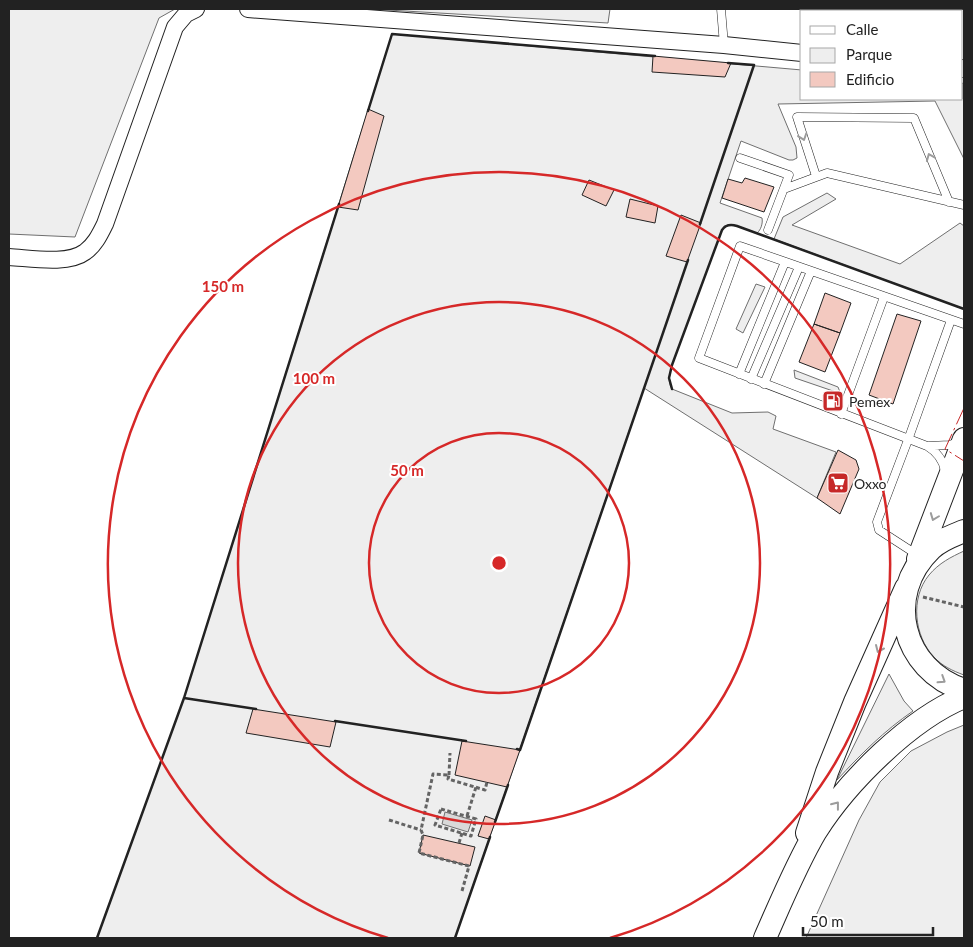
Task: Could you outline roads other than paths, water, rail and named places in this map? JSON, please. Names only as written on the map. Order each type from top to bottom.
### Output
[{"type":"main road","points":[[964,438],[907,587],[904,615],[905,628],[915,653],[923,664],[938,677],[964,690]]},
{"type":"main road","points":[[765,938],[792,876],[827,772],[855,702],[919,562],[932,548],[947,538],[964,531]]},
{"type":"main road","points":[[792,876],[822,824],[854,783],[885,749],[938,710],[964,697]]},
{"type":"street","points":[[9,257],[48,259],[75,257],[86,252],[96,242],[105,224],[175,27],[186,14],[196,9]]},
{"type":"street","points":[[248,9],[724,45],[800,53]]},
{"type":"lane","points":[[721,9],[724,45]]},
{"type":"lane","points":[[816,176],[796,117],[914,118],[949,202]]},
{"type":"lane","points":[[740,158],[790,176],[768,230]]},
{"type":"lane","points":[[784,189],[827,173],[964,205]]},
{"type":"lane","points":[[946,487],[943,462],[936,452],[926,446],[699,358],[740,246],[964,324]]},
{"type":"lane","points":[[739,374],[785,262]]},
{"type":"lane","points":[[751,379],[799,267]]},
{"type":"lane","points":[[764,384],[811,271]]},
{"type":"lane","points":[[841,414],[884,296]]},
{"type":"lane","points":[[919,555],[880,530],[877,522],[951,320]]},
{"type":"lane","points":[[926,446],[949,445],[960,442],[964,438]]},
{"type":"place","name":"Pemex","points":[[833,401]]},
{"type":"place","name":"Oxxo","points":[[838,483]]}]
